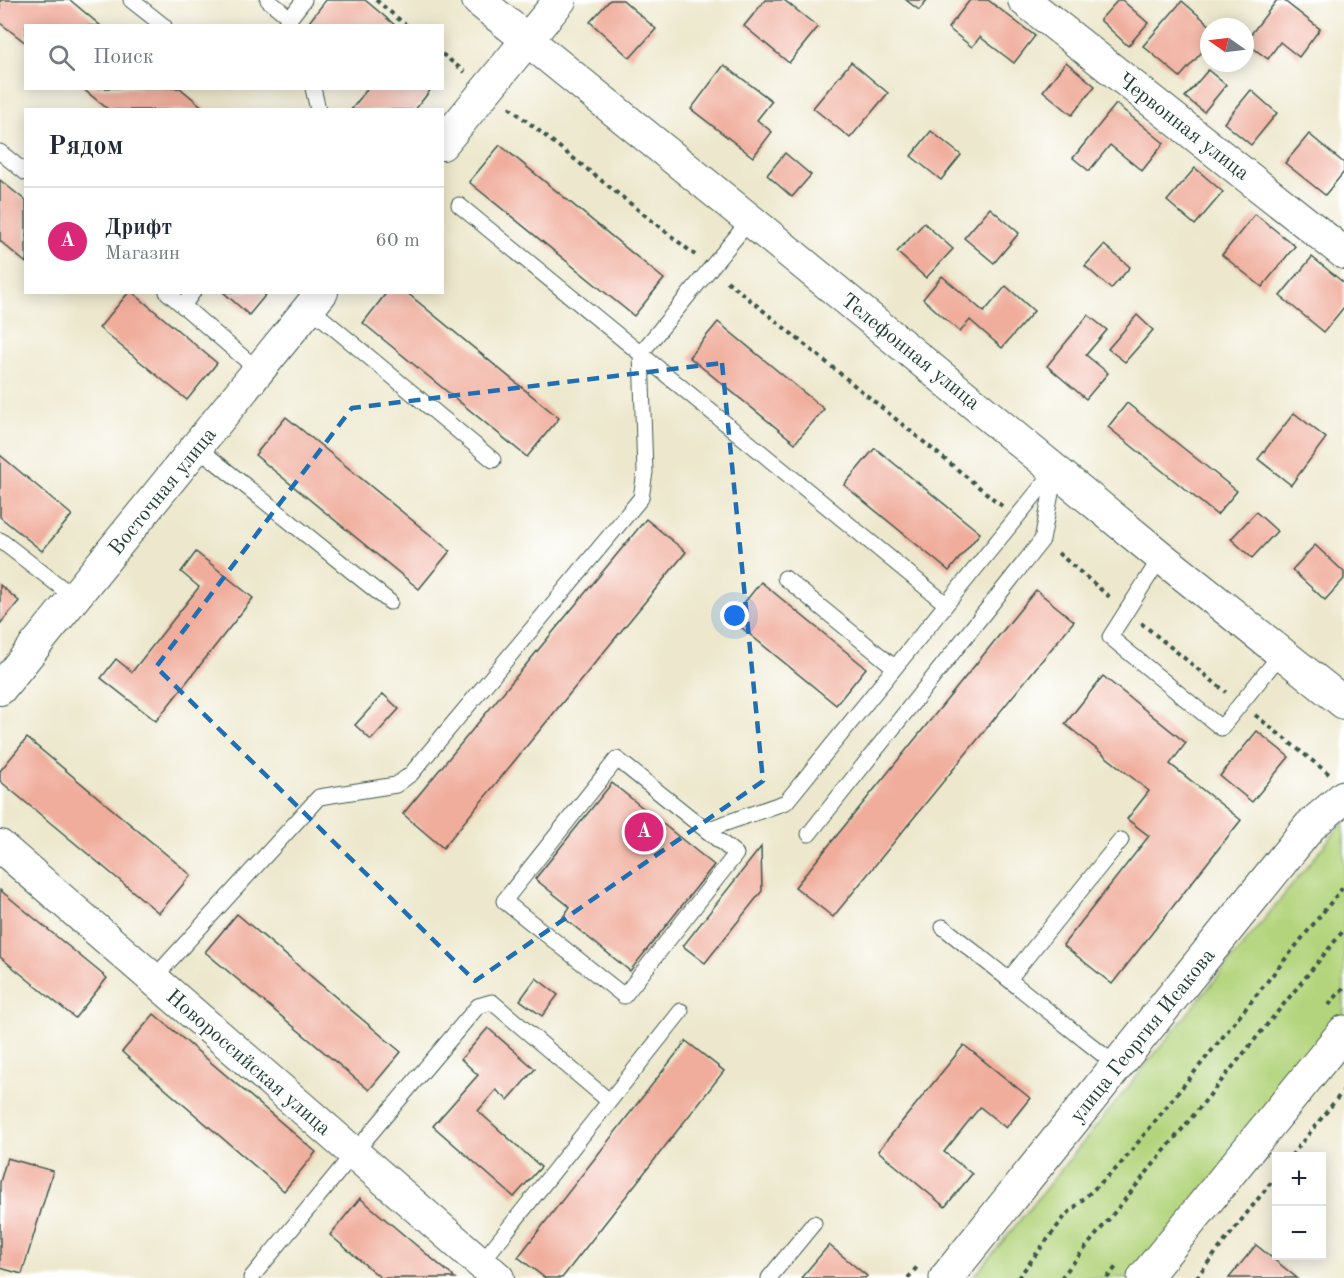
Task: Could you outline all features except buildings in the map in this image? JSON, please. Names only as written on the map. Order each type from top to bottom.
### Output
[{"type":"street","name":"Телефонная улица","points":[[478,0],[1161,557],[1344,703]]},
{"type":"street","points":[[444,142],[560,0]]},
{"type":"street","name":"Червонная улица","points":[[1024,0],[1344,253]]},
{"type":"street","name":"Восточная улица","points":[[0,689],[316,300]]},
{"type":"street","name":"улица Георгия Исакова","points":[[946,1278],[1310,826],[1344,797]]},
{"type":"street","name":"Новороссийская улица","points":[[0,846],[489,1270]]},
{"type":"street","points":[[1144,1278],[1344,1032]]},
{"type":"lane","points":[[131,0],[161,24]]},
{"type":"lane","points":[[268,0],[287,22],[304,0]]},
{"type":"lane","points":[[313,90],[318,108]]},
{"type":"lane","points":[[0,152],[24,171]]},
{"type":"lane","points":[[459,205],[946,604]]},
{"type":"lane","points":[[153,979],[319,797],[396,785],[411,774],[641,498],[645,472],[641,353],[750,220]]},
{"type":"lane","points":[[169,294],[259,371]]},
{"type":"lane","points":[[183,306],[192,294]]},
{"type":"lane","points":[[316,300],[493,460]]},
{"type":"lane","points":[[197,447],[390,602]]},
{"type":"lane","points":[[706,830],[786,802],[1055,470]]},
{"type":"lane","points":[[810,834],[1042,540],[1055,470]]},
{"type":"lane","points":[[0,540],[75,598]]},
{"type":"lane","points":[[1161,557],[1110,637],[1221,728],[1281,654]]},
{"type":"lane","points":[[785,578],[894,667]]},
{"type":"lane","points":[[617,759],[706,830],[736,854],[624,996],[504,901],[617,759]]},
{"type":"lane","points":[[1009,979],[1121,840]]},
{"type":"lane","points":[[943,927],[1117,1066]]},
{"type":"lane","points":[[251,1278],[478,1006],[492,1002],[609,1101]]},
{"type":"lane","points":[[489,1270],[609,1101],[681,1011]]},
{"type":"lane","points":[[769,1278],[814,1223]]},
{"type":"path","points":[[376,0],[405,24]]},
{"type":"path","points":[[444,56],[711,268],[1016,518]]},
{"type":"path","points":[[1042,540],[1126,611],[1324,770]]},
{"type":"path","points":[[1018,1278],[1066,1215],[1119,1166],[1344,886]]},
{"type":"path","points":[[1061,1278],[1344,930]]},
{"type":"path","points":[[1295,1152],[1344,1090]]},
{"type":"path","points":[[1196,1278],[1272,1181]]},
{"type":"highlighted area","points":[[722,363],[763,781],[475,981],[156,667],[352,408]]},
{"type":"green space","points":[[1344,821],[1344,1020],[1135,1278],[973,1278]]},
{"type":"place","name":"Дрифт","points":[[644,832]]}]
